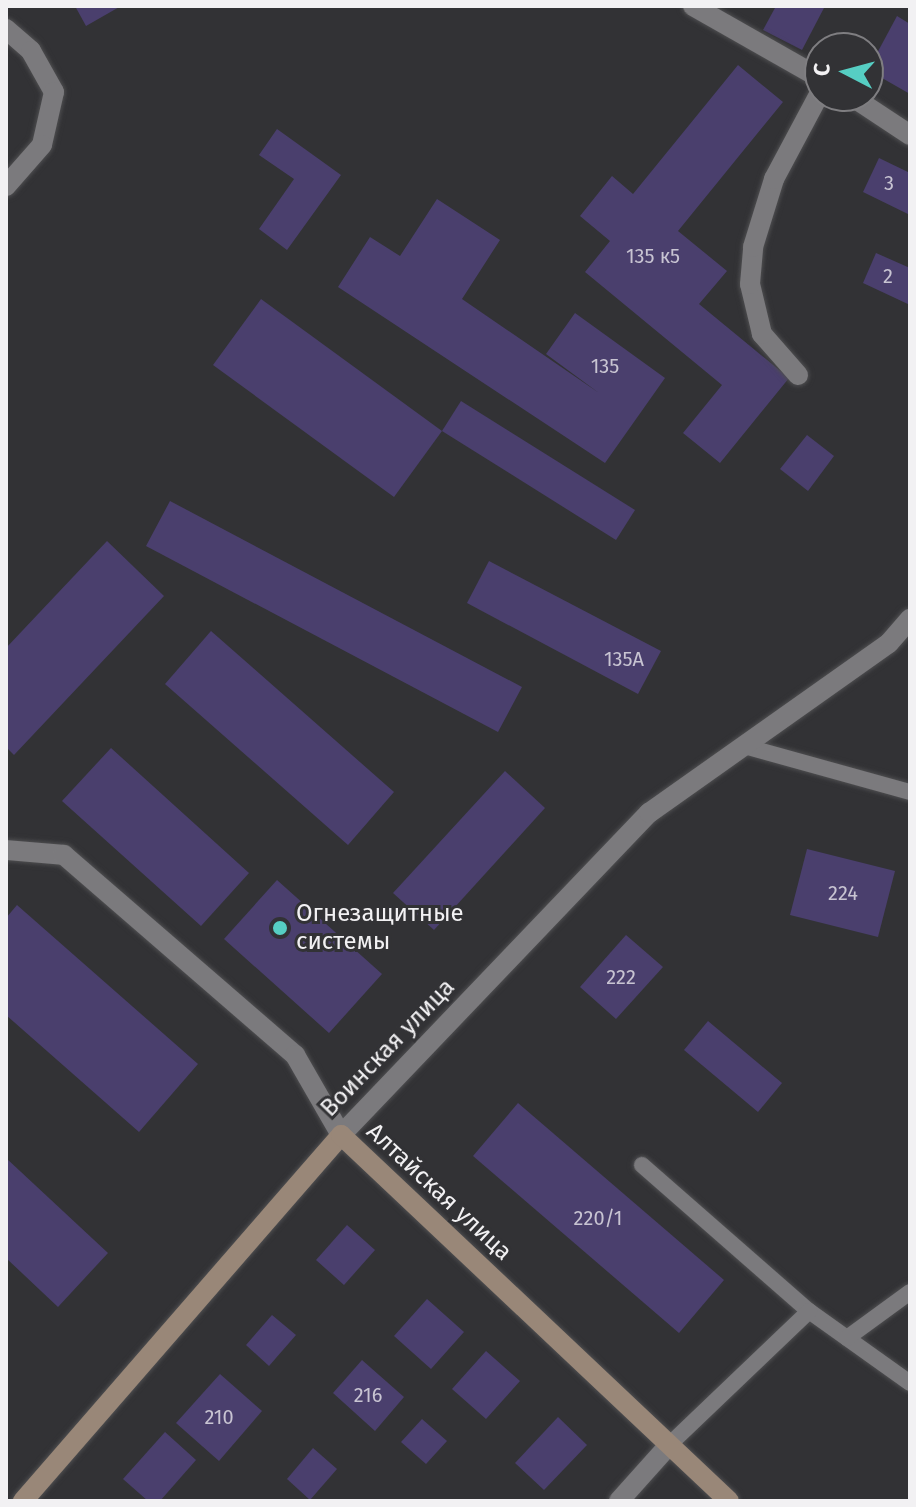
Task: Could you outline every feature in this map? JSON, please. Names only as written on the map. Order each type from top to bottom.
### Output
[{"type":"street","points":[[693,6],[804,69]]},
{"type":"street","points":[[6,29],[31,51],[54,92],[42,145],[6,186]]},
{"type":"street","points":[[798,375],[762,334],[751,271],[774,179],[810,112]]},
{"type":"street","points":[[875,112],[910,135]]},
{"type":"street","name":"Воинская улица","points":[[23,1501],[341,1135],[649,813],[889,643],[910,619]]},
{"type":"street","name":"Алтайская улица","points":[[6,850],[64,855],[295,1055],[341,1135],[729,1501]]},
{"type":"street","points":[[619,1501],[669,1445]]},
{"type":"lane","points":[[744,746],[910,792]]},
{"type":"lane","points":[[642,1165],[809,1311],[910,1383]]},
{"type":"lane","points":[[847,1338],[910,1292]]},
{"type":"lane","points":[[669,1445],[809,1311]]},
{"type":"building","points":[[75,6],[121,6],[86,26]]},
{"type":"building","points":[[776,6],[825,6],[811,32],[804,32],[802,50],[763,30]]},
{"type":"building","points":[[897,16],[910,24],[910,94],[884,79],[884,40]]},
{"type":"building","points":[[738,65],[783,102],[678,231],[727,271],[699,304],[789,378],[720,463],[683,433],[722,385],[585,272],[610,241],[580,216],[612,176],[633,194]]},
{"type":"building","points":[[277,129],[341,175],[287,250],[259,229],[294,179],[259,155]]},
{"type":"building","points":[[879,158],[910,173],[910,215],[863,192]]},
{"type":"building","points":[[437,199],[500,240],[462,299],[599,393],[546,354],[575,313],[665,378],[605,463],[338,287],[370,237],[400,256]]},
{"type":"building","points":[[876,253],[910,268],[910,305],[863,283]]},
{"type":"building","points":[[261,299],[442,431],[394,497],[213,365]]},
{"type":"building","points":[[461,401],[635,510],[616,540],[442,431]]},
{"type":"building","points":[[807,435],[834,456],[808,491],[780,469]]},
{"type":"building","points":[[170,501],[522,687],[498,732],[146,546]]},
{"type":"building","points":[[107,541],[164,596],[14,755],[6,747],[6,648]]},
{"type":"building","points":[[489,561],[661,651],[638,694],[467,603]]},
{"type":"building","points":[[211,631],[394,792],[348,845],[165,684]]},
{"type":"building","points":[[111,748],[249,873],[201,926],[62,801]]},
{"type":"building","points":[[505,771],[545,808],[434,930],[393,893]]},
{"type":"building","points":[[807,849],[895,871],[878,937],[790,915]]},
{"type":"building","points":[[277,880],[382,974],[329,1033],[224,939]]},
{"type":"building","points":[[17,905],[198,1064],[139,1132],[6,1015],[6,918]]},
{"type":"building","points":[[626,935],[663,967],[616,1019],[580,987]]},
{"type":"building","points":[[708,1021],[782,1083],[758,1112],[684,1050]]},
{"type":"building","points":[[518,1103],[724,1280],[679,1333],[473,1156]]},
{"type":"building","points":[[6,1158],[108,1253],[58,1307],[6,1258]]},
{"type":"building","points":[[347,1225],[375,1250],[344,1285],[316,1260]]},
{"type":"building","points":[[427,1299],[464,1332],[431,1369],[394,1336]]},
{"type":"building","points":[[272,1315],[296,1335],[269,1366],[246,1345]]},
{"type":"building","points":[[486,1351],[520,1381],[486,1419],[452,1389]]},
{"type":"building","points":[[362,1360],[404,1397],[375,1431],[333,1393]]},
{"type":"building","points":[[220,1374],[262,1411],[219,1461],[176,1423]]},
{"type":"building","points":[[558,1417],[587,1445],[544,1490],[515,1463]]},
{"type":"building","points":[[422,1419],[447,1441],[426,1464],[401,1442]]},
{"type":"building","points":[[165,1432],[196,1460],[160,1501],[148,1501],[123,1479]]},
{"type":"building","points":[[313,1448],[337,1469],[310,1500],[287,1479]]},
{"type":"place","name":"Огнезащитные системы","points":[[280,928]]}]
